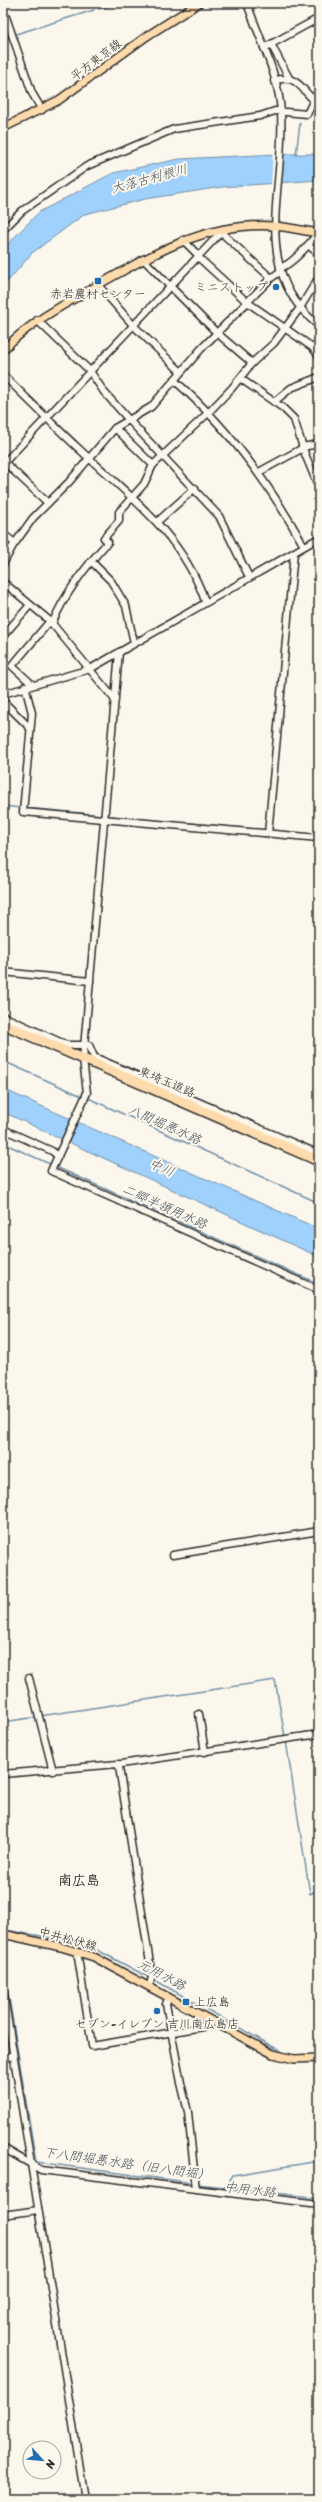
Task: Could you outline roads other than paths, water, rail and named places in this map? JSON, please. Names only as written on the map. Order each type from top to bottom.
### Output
[{"type":"highway","name":"東埼玉道路","points":[[4,1022],[83,1059],[319,1161]]},
{"type":"main road","name":"平方東京線","points":[[3,128],[42,110],[86,82],[147,36],[199,3]]},
{"type":"main road","points":[[3,350],[37,320],[143,259],[183,240],[224,229],[274,226],[319,233]]},
{"type":"main road","name":"中井松伏線","points":[[3,1935],[77,1951],[99,1959],[279,2056],[301,2060],[319,2058]]},
{"type":"street","points":[[247,3],[264,48],[281,112],[274,226],[280,270],[300,308],[319,326]]},
{"type":"street","points":[[315,3],[319,11]]},
{"type":"street","points":[[6,17],[32,93],[42,110]]},
{"type":"street","points":[[264,48],[319,18]]},
{"type":"street","points":[[272,44],[289,78]]},
{"type":"street","points":[[274,81],[289,78],[297,81],[316,102]]},
{"type":"street","points":[[3,230],[22,211],[88,166],[174,129],[281,112],[307,114],[316,102],[316,95],[319,94]]},
{"type":"street","points":[[48,503],[4,462],[224,229]]},
{"type":"street","points":[[224,229],[225,236],[271,278]]},
{"type":"street","points":[[3,564],[26,526],[90,459],[115,428],[128,420],[139,416],[151,407],[218,332],[271,278],[308,245],[319,233]]},
{"type":"street","points":[[183,240],[247,302],[312,347],[319,356]]},
{"type":"street","points":[[308,245],[319,254]]},
{"type":"street","points":[[143,259],[252,363]]},
{"type":"street","points":[[32,684],[12,666],[51,623],[65,597],[91,561],[108,542],[104,538],[119,521],[120,512],[144,484],[153,465],[162,454],[210,412],[240,379],[252,363],[286,329],[319,277]]},
{"type":"street","points":[[98,285],[133,326],[181,372]]},
{"type":"street","points":[[37,320],[90,371],[104,392],[128,420],[195,488],[219,516],[249,577]]},
{"type":"street","points":[[3,375],[157,522],[182,553],[205,602]]},
{"type":"street","points":[[274,402],[291,388],[319,377]]},
{"type":"street","points":[[240,379],[274,402],[294,419],[302,448],[319,488]]},
{"type":"street","points":[[174,380],[210,412],[259,472],[283,509],[304,546]]},
{"type":"street","points":[[115,428],[153,465]]},
{"type":"street","points":[[259,472],[302,448],[319,444]]},
{"type":"street","points":[[157,522],[195,488]]},
{"type":"street","points":[[3,534],[15,542]]},
{"type":"street","points":[[3,694],[25,686],[90,669],[319,538]]},
{"type":"street","points":[[268,834],[294,553]]},
{"type":"street","points":[[91,561],[111,581],[126,606],[134,643]]},
{"type":"street","points":[[3,582],[51,623],[115,700]]},
{"type":"street","points":[[3,636],[30,605]]},
{"type":"street","points":[[119,652],[83,1059],[87,1094],[51,1172],[319,1290]]},
{"type":"street","points":[[25,686],[32,713],[23,812],[319,838]]},
{"type":"street","points":[[3,701],[30,728]]},
{"type":"street","points":[[3,972],[90,981]]},
{"type":"street","points":[[4,1022],[67,1045],[91,1046],[94,1057],[319,1154]]},
{"type":"street","points":[[3,1129],[52,1151],[58,1156]]},
{"type":"street","points":[[173,1555],[319,1532]]},
{"type":"street","points":[[29,1678],[53,1771]]},
{"type":"street","points":[[199,1714],[205,1752]]},
{"type":"street","points":[[3,1774],[119,1765],[319,1734]]},
{"type":"street","points":[[119,1765],[152,1976],[150,1986]]},
{"type":"street","points":[[3,1923],[3,1935]]},
{"type":"street","points":[[77,1951],[92,2046],[208,2026],[213,2021]]},
{"type":"street","points":[[3,1990],[33,2168],[38,2210],[85,2499]]},
{"type":"street","points":[[169,1997],[166,2004],[188,2112],[196,2189]]},
{"type":"street","points":[[3,2058],[13,2056]]},
{"type":"street","points":[[3,2148],[33,2168],[319,2204]]},
{"type":"street","points":[[3,2215],[38,2210]]},
{"type":"water","name":"大落古利根川","points":[[278,154],[319,154],[319,180],[222,187],[145,199],[85,214],[32,253],[3,287],[3,249],[39,212],[113,173],[179,159]]},
{"type":"water","name":"中川","points":[[3,1089],[319,1229],[319,1257],[3,1112]]},
{"type":"waterway","points":[[99,9],[119,3]]},
{"type":"waterway","points":[[16,34],[94,10]]},
{"type":"waterway","points":[[3,40],[11,36]]},
{"type":"waterway","points":[[296,155],[300,123]]},
{"type":"waterway","points":[[3,806],[21,808]]},
{"type":"waterway","points":[[25,808],[103,815]]},
{"type":"waterway","points":[[108,816],[184,823]]},
{"type":"waterway","points":[[189,823],[266,830]]},
{"type":"waterway","points":[[271,831],[319,835]]},
{"type":"waterway","name":"八間堀悪水路","points":[[3,1061],[84,1097]]},
{"type":"waterway","name":"八間堀悪水路","points":[[88,1098],[319,1203]]},
{"type":"waterway","name":"二郷半領用水路","points":[[3,1143],[52,1165]]},
{"type":"waterway","name":"二郷半領用水路","points":[[56,1167],[319,1284]]},
{"type":"waterway","points":[[40,1716],[275,1680],[285,1737]]},
{"type":"waterway","points":[[3,1722],[37,1717]]},
{"type":"waterway","points":[[303,1733],[319,1730]]},
{"type":"waterway","points":[[286,1741],[310,1894],[319,1889]]},
{"type":"waterway","name":"元用水路","points":[[11,1931],[84,1943],[150,1978]]},
{"type":"waterway","name":"下八間堀悪水路（旧八間堀）","points":[[3,1962],[36,2162],[194,2183]]},
{"type":"waterway","name":"元用水路","points":[[153,1979],[284,2053]]},
{"type":"waterway","name":"元用水路","points":[[313,2055],[319,2054]]},
{"type":"waterway","points":[[230,2180],[233,2175],[319,2161]]},
{"type":"waterway","name":"中用水路","points":[[37,2172],[41,2173]]},
{"type":"waterway","name":"中用水路","points":[[53,2174],[89,2179]]},
{"type":"waterway","name":"下八間堀悪水路（旧八間堀）","points":[[197,2184],[319,2198]]},
{"type":"waterway","name":"中用水路","points":[[180,2190],[259,2200]]},
{"type":"place","name":"赤岩農村センター","points":[[98,281]]},
{"type":"place","name":"ミニストップ","points":[[276,287]]},
{"type":"place","name":"上広島","points":[[186,2002]]},
{"type":"place","name":"セブン-イレブン 吉川南広島店","points":[[157,2011]]},
{"type":"district","name":"南広島","points":[[79,1880]]}]
